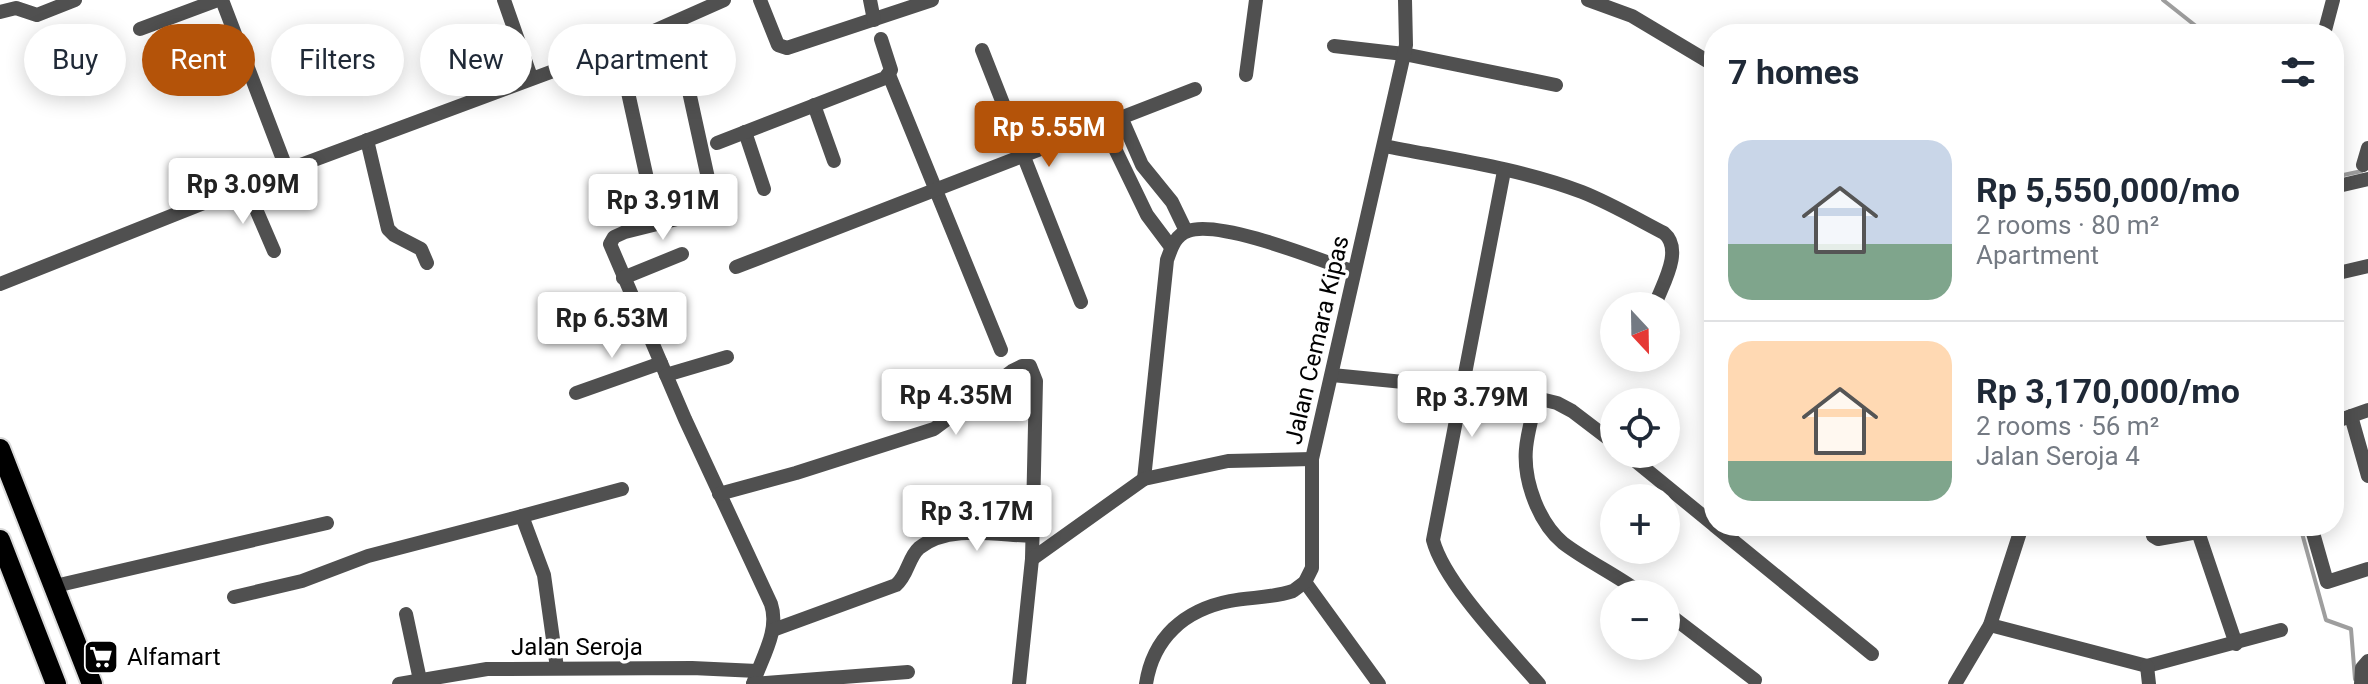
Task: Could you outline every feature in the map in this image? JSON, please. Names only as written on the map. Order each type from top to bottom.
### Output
[{"type":"main road","points":[[0,449],[92,684]]},
{"type":"main road","points":[[0,540],[56,684]]},
{"type":"street","points":[[0,12],[16,8],[37,15],[75,0]]},
{"type":"street","points":[[140,29],[220,0],[287,170]]},
{"type":"street","points":[[504,0],[512,24]]},
{"type":"street","points":[[724,0],[674,23],[713,201],[711,206],[701,213],[625,232],[612,239],[611,248],[774,613],[773,630],[754,679]]},
{"type":"street","points":[[760,0],[778,45],[787,48],[932,0]]},
{"type":"street","points":[[870,0],[874,20]]},
{"type":"street","points":[[1246,75],[1256,0]]},
{"type":"street","name":"Jalan Cemara Kipas","points":[[1305,582],[1312,568],[1312,459],[1404,54],[1405,0]]},
{"type":"street","points":[[1588,0],[1632,16],[1704,59]]},
{"type":"street","points":[[2327,24],[2333,0]]},
{"type":"street","points":[[881,39],[891,64],[889,75],[1001,350]]},
{"type":"street","points":[[1334,46],[1404,54],[1556,85]]},
{"type":"street","points":[[982,50],[1081,302]]},
{"type":"street","points":[[717,143],[889,75]]},
{"type":"street","points":[[736,267],[1195,89]]},
{"type":"street","points":[[0,284],[482,96]]},
{"type":"street","points":[[629,96],[657,224]]},
{"type":"street","points":[[814,105],[834,161]]},
{"type":"street","points":[[1121,117],[1135,148],[1156,184],[1172,202],[1186,231]]},
{"type":"street","points":[[1103,124],[1147,215],[1171,247]]},
{"type":"street","points":[[745,132],[764,189]]},
{"type":"street","points":[[367,140],[388,229],[421,249],[427,263]]},
{"type":"street","points":[[1384,146],[1504,171],[1579,191],[1664,233],[1670,238],[1674,249],[1659,292]]},
{"type":"street","points":[[1118,156],[1135,148]]},
{"type":"street","points":[[2344,182],[2365,172],[2368,148]]},
{"type":"street","points":[[1504,171],[1433,540],[1436,554],[1454,583],[1538,684]]},
{"type":"street","points":[[1137,196],[1156,184]]},
{"type":"street","points":[[246,186],[274,251]]},
{"type":"street","points":[[1144,479],[1167,260],[1171,247],[1186,231],[1200,228],[1264,241],[1354,272]]},
{"type":"street","points":[[623,278],[682,254]]},
{"type":"street","points":[[2344,272],[2368,266]]},
{"type":"street","points":[[576,393],[664,369],[727,357]]},
{"type":"street","points":[[719,494],[934,429],[1012,371],[1026,365],[1033,369],[1036,381],[1032,559],[1019,684]]},
{"type":"street","points":[[1332,375],[1516,393],[1572,411],[1600,432]]},
{"type":"street","points":[[1537,398],[1526,438],[1524,460],[1538,509],[1561,542],[1620,580]]},
{"type":"street","points":[[2344,418],[2368,410]]},
{"type":"street","points":[[2351,416],[2368,476]]},
{"type":"street","points":[[1032,559],[1144,479],[1228,461],[1312,459]]},
{"type":"street","points":[[1644,468],[1704,517]]},
{"type":"street","points":[[234,597],[302,581],[368,556],[622,489]]},
{"type":"street","points":[[522,516],[544,575],[557,668]]},
{"type":"street","points":[[55,586],[327,523]]},
{"type":"street","points":[[773,630],[896,585],[902,580],[912,556],[927,543],[951,534],[1032,536]]},
{"type":"street","points":[[1727,536],[1872,654]]},
{"type":"street","points":[[1955,684],[1990,625],[2019,536]]},
{"type":"street","points":[[2199,536],[2236,644]]},
{"type":"street","points":[[2314,536],[2327,582],[2368,569]]},
{"type":"street","points":[[1146,684],[1152,656],[1175,625],[1228,601],[1283,594],[1305,582],[1379,684]]},
{"type":"street","points":[[406,614],[420,680]]},
{"type":"street","points":[[1680,623],[1755,680]]},
{"type":"street","points":[[1990,625],[2147,666],[2281,630]]},
{"type":"street","points":[[2361,684],[2365,664]]},
{"type":"street","points":[[2147,666],[2149,684]]},
{"type":"street","name":"Jalan Seroja","points":[[399,684],[557,668],[692,668],[754,679],[908,672]]},
{"type":"street","points":[[687,684],[692,668]]},
{"type":"waterway","points":[[2163,0],[2193,24]]},
{"type":"waterway","points":[[2344,175],[2362,171]]},
{"type":"waterway","points":[[2303,536],[2326,620],[2351,629],[2355,679]]},
{"type":"place","name":"Alfamart","points":[[101,657]]}]
